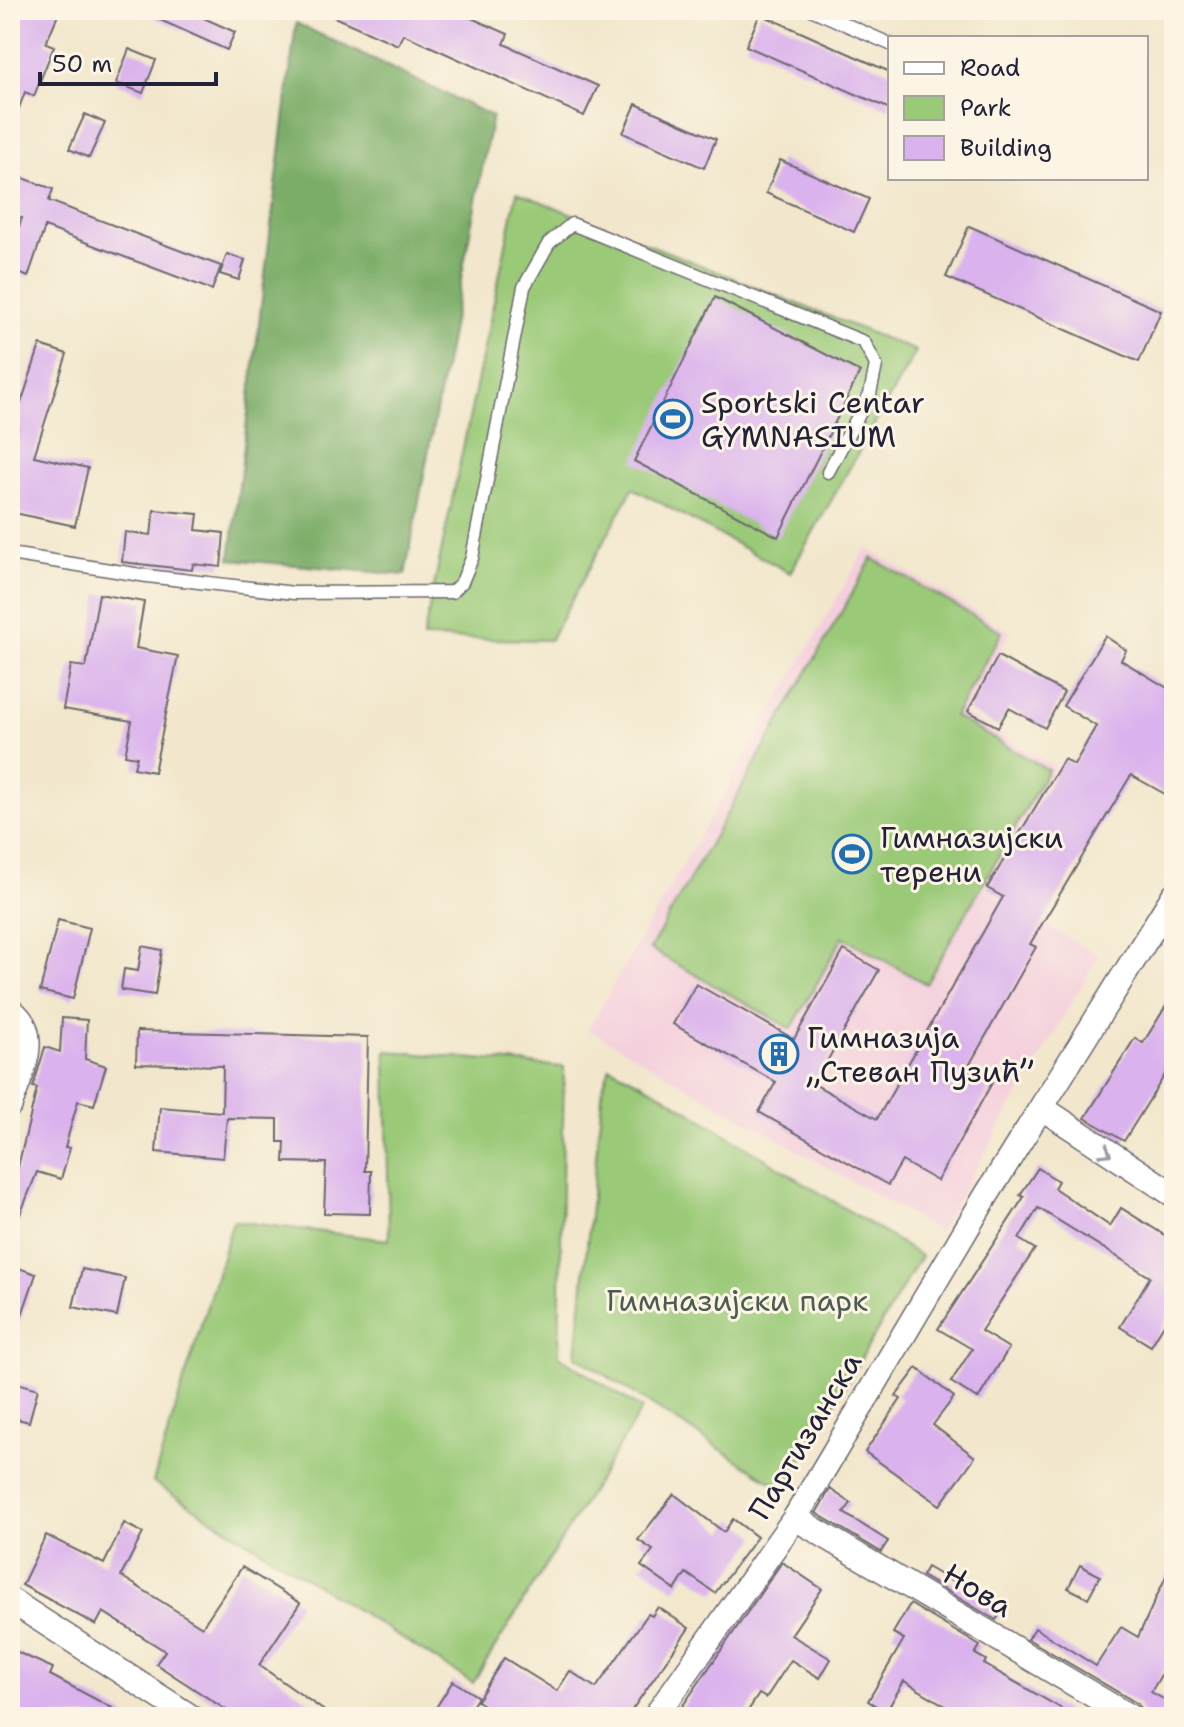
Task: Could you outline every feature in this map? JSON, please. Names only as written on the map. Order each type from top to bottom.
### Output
[{"type":"street","name":"Партизанска","points":[[655,1717],[795,1518],[993,1183],[1174,895]]},
{"type":"street","points":[[10,1010],[24,1024],[29,1044],[10,1105]]},
{"type":"street","points":[[1042,1108],[1174,1195]]},
{"type":"street","name":"Нова","points":[[795,1518],[1130,1717]]},
{"type":"street","points":[[10,1600],[191,1717]]},
{"type":"lane","points":[[813,10],[888,43]]},
{"type":"lane","points":[[10,554],[147,576],[294,593],[452,592],[462,582],[472,558],[524,287],[549,243],[572,224],[864,342],[876,365],[870,394],[828,472]]},
{"type":"shaded area","points":[[866,548],[1011,632],[963,714],[1055,767],[984,889],[1099,956],[939,1232],[588,1029]]},
{"type":"green space","points":[[296,23],[492,116],[405,575],[230,559]]},
{"type":"green space","name":"Sportski Centar GYMNASIUM","points":[[517,192],[916,351],[790,573],[633,488],[550,640],[423,638]]},
{"type":"green space","name":"Гимназијски терени","points":[[872,558],[1002,632],[954,716],[1048,770],[926,984],[843,937],[791,1029],[650,949]]},
{"type":"green space","points":[[386,1051],[564,1067],[559,1356],[642,1409],[473,1683],[153,1482],[233,1221],[389,1240]]},
{"type":"green space","name":"Гимназијски парк","points":[[610,1067],[652,1088],[921,1256],[784,1490],[576,1356],[603,1086]]},
{"type":"building","points":[[10,10],[60,10],[46,43],[54,46],[34,96],[25,92],[12,127]]},
{"type":"building","points":[[138,10],[186,10],[235,32],[227,50]]},
{"type":"building","points":[[318,10],[453,10],[508,34],[504,44],[598,86],[584,116],[403,34],[398,45]]},
{"type":"building","points":[[760,14],[888,71],[888,108],[746,46]]},
{"type":"building","points":[[129,49],[156,60],[143,93],[116,83]]},
{"type":"building","points":[[636,104],[716,139],[704,168],[623,133]]},
{"type":"building","points":[[85,114],[105,123],[89,158],[69,149]]},
{"type":"building","points":[[780,160],[869,199],[854,232],[766,193]]},
{"type":"building","points":[[10,173],[53,189],[49,201],[221,266],[212,290],[45,227],[28,277],[10,269],[10,252],[22,218],[10,214]]},
{"type":"building","points":[[969,226],[1161,311],[1139,362],[946,277]]},
{"type":"building","points":[[227,254],[245,260],[239,280],[220,274]]},
{"type":"building","points":[[715,297],[860,372],[778,537],[634,461]]},
{"type":"building","points":[[40,345],[67,354],[34,456],[88,468],[75,526],[10,512],[10,465],[18,427],[14,425]]},
{"type":"building","points":[[154,510],[198,514],[196,530],[224,533],[221,567],[193,564],[192,570],[122,562],[125,532],[151,535]]},
{"type":"building","points":[[99,594],[144,602],[136,648],[178,656],[154,772],[134,768],[137,757],[125,755],[132,721],[63,709],[71,665],[86,667]]},
{"type":"building","name":"Гимназија „Стеван Пузић”","points":[[1105,636],[1126,650],[1121,660],[1174,692],[1174,799],[1131,775],[1030,944],[1036,947],[967,1069],[992,1083],[937,1181],[902,1161],[888,1185],[759,1112],[776,1082],[673,1024],[696,984],[794,1039],[844,950],[879,970],[814,1084],[877,1119],[1003,897],[987,888],[1064,759],[1074,765],[1096,726],[1063,706]]},
{"type":"building","points":[[998,656],[1064,692],[1045,728],[1009,708],[998,727],[968,711]]},
{"type":"building","points":[[58,920],[90,928],[73,999],[40,991]]},
{"type":"building","points":[[142,946],[162,950],[155,995],[121,990],[124,969],[138,971]]},
{"type":"building","points":[[1174,993],[1174,1060],[1124,1141],[1085,1118],[1135,1038],[1143,1043]]},
{"type":"building","points":[[62,1018],[87,1020],[85,1059],[106,1066],[94,1105],[78,1101],[65,1147],[70,1148],[61,1179],[37,1172],[10,1240],[10,1169],[17,1171],[37,1088],[33,1087],[45,1047],[60,1052]]},
{"type":"building","points":[[137,1031],[368,1037],[365,1171],[371,1171],[370,1214],[324,1213],[326,1163],[284,1162],[285,1142],[278,1142],[278,1119],[227,1118],[223,1158],[156,1152],[160,1107],[222,1112],[223,1066],[136,1064]]},
{"type":"building","points":[[1038,1168],[1058,1181],[1054,1188],[1110,1226],[1121,1208],[1174,1241],[1174,1308],[1151,1346],[1120,1327],[1150,1277],[1038,1208],[1019,1239],[1035,1249],[981,1331],[1009,1348],[978,1399],[951,1382],[972,1349],[938,1329],[1024,1197],[1020,1195]]},
{"type":"building","points":[[10,1265],[36,1274],[13,1341],[10,1341]]},
{"type":"building","points":[[82,1269],[125,1278],[117,1316],[73,1307]]},
{"type":"building","points":[[917,1368],[954,1397],[933,1425],[975,1457],[940,1505],[865,1452],[901,1399],[896,1396]]},
{"type":"building","points":[[10,1381],[38,1389],[29,1422],[10,1417]]},
{"type":"building","points":[[830,1489],[851,1503],[844,1513],[888,1541],[881,1552],[816,1513]]},
{"type":"building","points":[[674,1494],[724,1532],[733,1519],[757,1537],[715,1593],[686,1573],[675,1590],[641,1566],[653,1550],[638,1540]]},
{"type":"building","points":[[124,1523],[143,1533],[121,1576],[202,1627],[242,1567],[300,1603],[259,1665],[333,1717],[237,1717],[156,1664],[165,1651],[103,1612],[96,1625],[22,1585],[46,1535],[104,1564]]},
{"type":"building","points":[[1174,1559],[1174,1653],[1151,1692],[1174,1705],[1174,1717],[1145,1717],[1138,1704],[1028,1639],[1035,1628],[1096,1666],[1121,1627],[1138,1637]]},
{"type":"building","points":[[782,1562],[822,1589],[791,1635],[831,1659],[820,1678],[791,1660],[766,1698],[759,1694],[744,1717],[675,1717]]},
{"type":"building","points":[[1080,1565],[1100,1576],[1088,1598],[1068,1588]]},
{"type":"building","points":[[927,1567],[1002,1611],[996,1620],[922,1576]]},
{"type":"building","points":[[910,1604],[980,1646],[975,1654],[986,1660],[984,1664],[1076,1717],[964,1717],[904,1681],[886,1712],[868,1701],[904,1639],[893,1633]]},
{"type":"building","points":[[658,1607],[689,1628],[627,1717],[503,1717],[477,1701],[504,1658],[557,1691],[570,1671],[596,1688],[648,1614],[652,1616]]},
{"type":"building","points":[[10,1649],[53,1668],[50,1675],[129,1717],[10,1717]]},
{"type":"building","points":[[453,1681],[478,1697],[465,1717],[430,1717]]},
{"type":"place","name":"Sportski Centar GYMNASIUM","points":[[673,419]]},
{"type":"place","name":"Гимназијски терени","points":[[852,854]]},
{"type":"place","name":"Гимназија „Стеван Пузић”","points":[[779,1054]]}]
